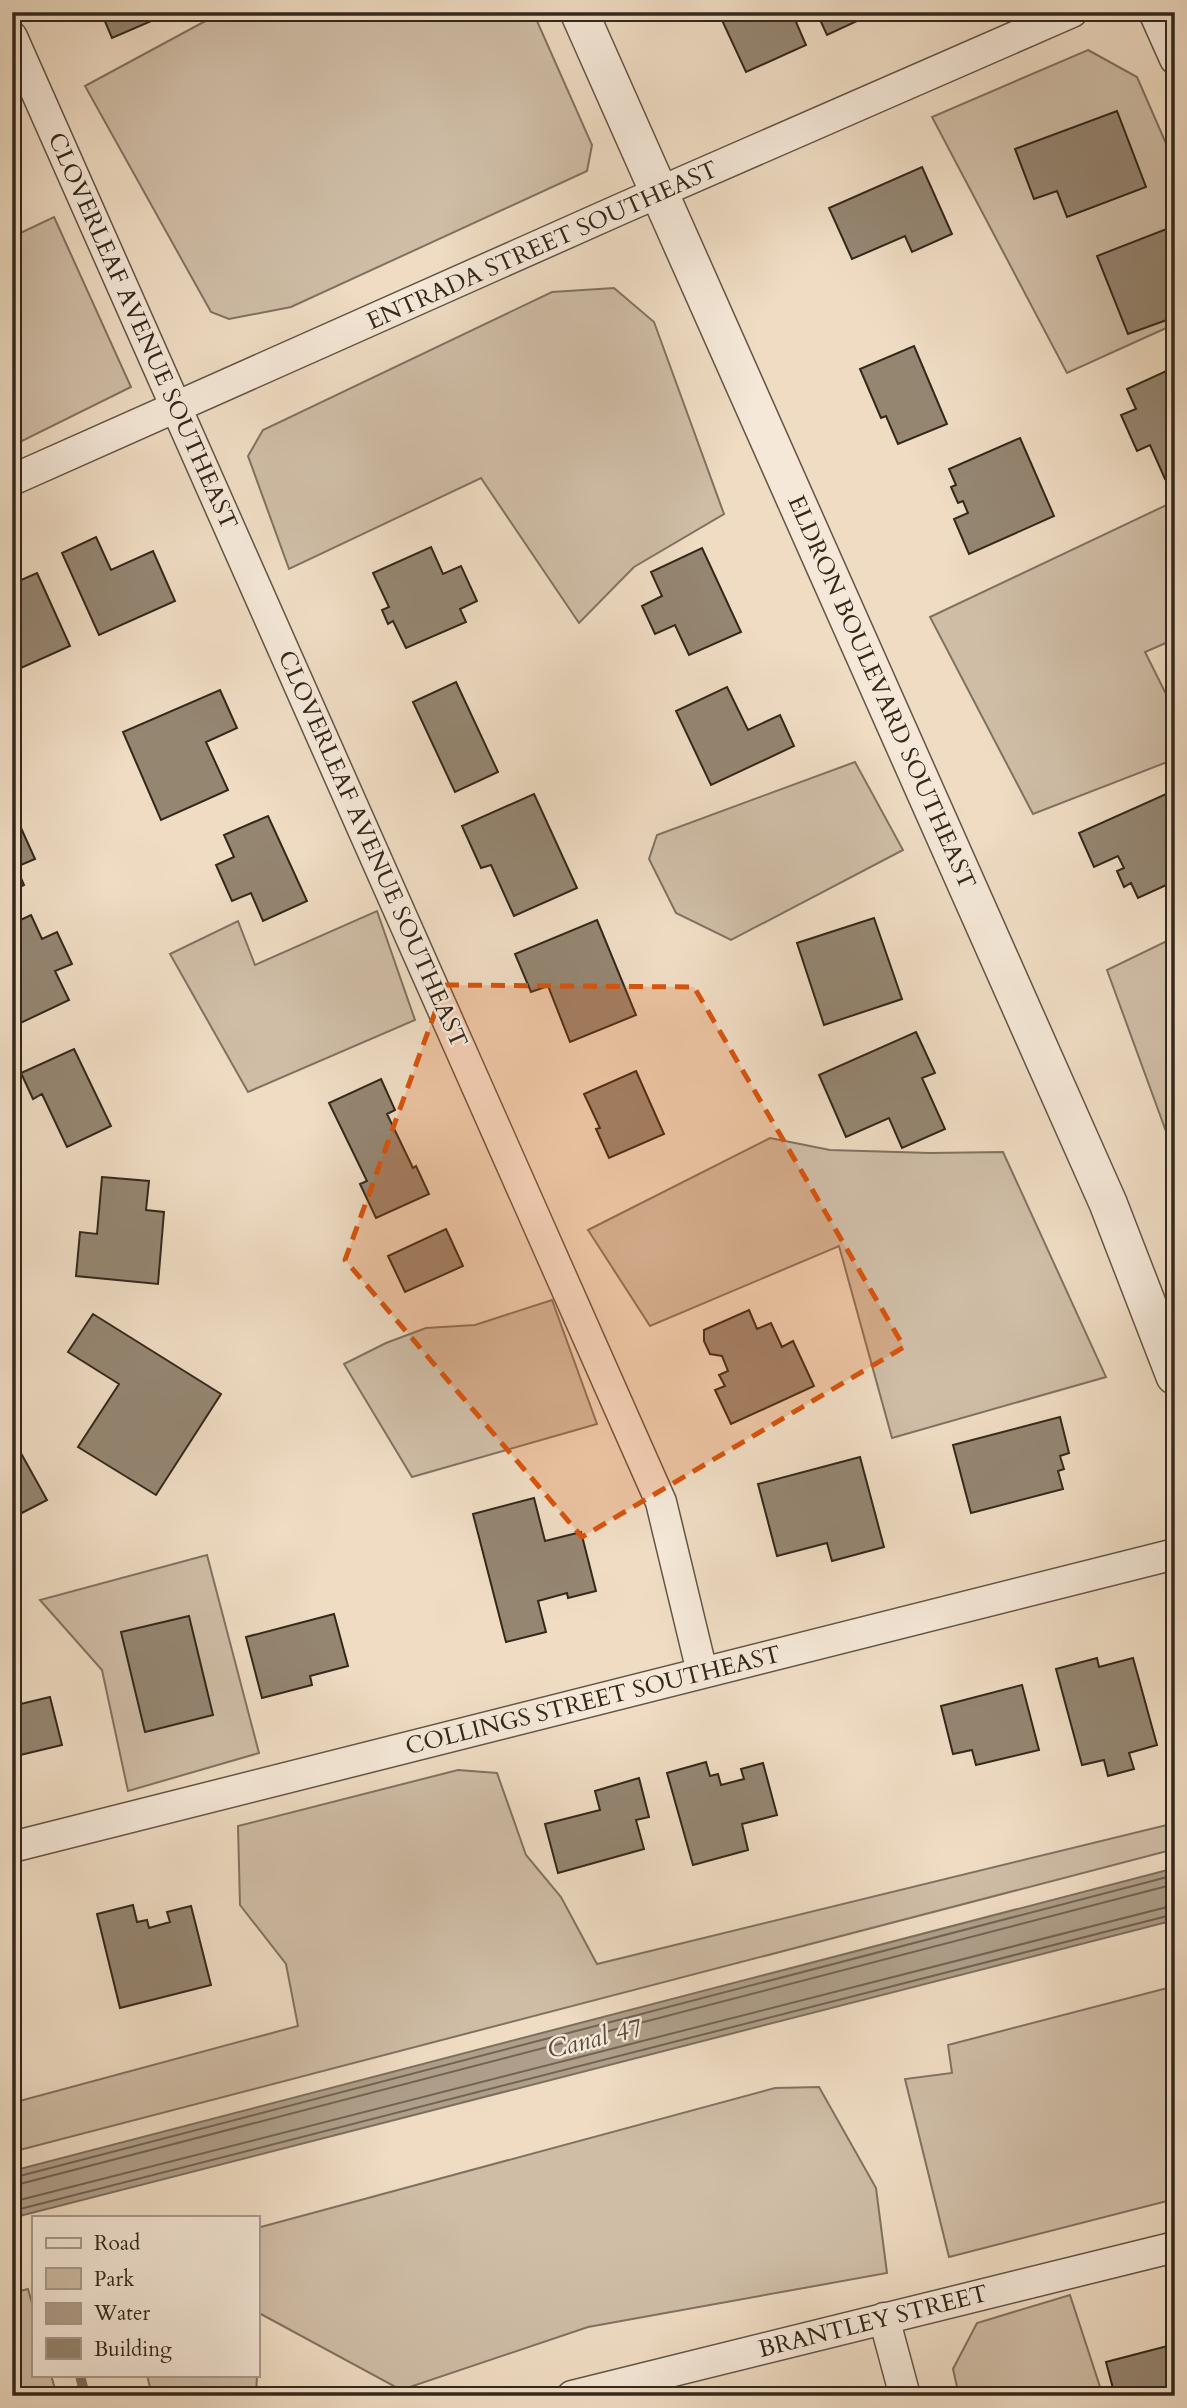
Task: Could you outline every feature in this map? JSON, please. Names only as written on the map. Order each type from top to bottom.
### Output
[{"type":"street","name":"ELDRON BOULEVARD SOUTHEAST","points":[[579,12],[1108,1203],[1175,1376]]},
{"type":"street","name":"ENTRADA STREET SOUTHEAST","points":[[12,480],[1072,12]]},
{"type":"street","points":[[1154,12],[1175,59]]},
{"type":"street","name":"CLOVERLEAF AVENUE SOUTHEAST","points":[[12,37],[661,1502],[702,1672]]},
{"type":"street","name":"COLLINGS STREET SOUTHEAST","points":[[12,1847],[1175,1554]]},
{"type":"street","name":"BRANTLEY STREET","points":[[572,2396],[1175,2247]]},
{"type":"street","points":[[884,2318],[905,2396]]},
{"type":"highlighted area","points":[[445,985],[694,987],[904,1347],[582,1537],[345,1260]]},
{"type":"green space","points":[[222,12],[533,12],[592,145],[587,171],[291,307],[229,319],[211,312],[85,86]]},
{"type":"green space","points":[[1088,50],[1137,77],[1175,164],[1175,324],[1067,373],[932,117]]},
{"type":"green space","points":[[54,217],[131,387],[20,442],[12,426],[12,237]]},
{"type":"green space","points":[[614,288],[654,322],[724,514],[634,567],[579,623],[481,478],[289,569],[248,456],[263,430],[552,292]]},
{"type":"green space","points":[[1175,501],[1175,639],[1145,652],[1175,712],[1175,759],[1033,814],[930,617]]},
{"type":"green space","points":[[855,762],[903,850],[731,940],[676,913],[649,859],[657,835]]},
{"type":"green space","points":[[377,911],[415,1020],[248,1092],[170,954],[238,921],[255,965]]},
{"type":"green space","points":[[1175,937],[1175,1156],[1107,970]]},
{"type":"green space","points":[[770,1138],[830,1150],[1003,1152],[1106,1377],[892,1438],[839,1246],[650,1326],[588,1230]]},
{"type":"green space","points":[[552,1300],[597,1424],[412,1477],[344,1364],[386,1343],[426,1328],[475,1325]]},
{"type":"green space","points":[[207,1555],[259,1753],[128,1791],[102,1670],[40,1600]]},
{"type":"green space","points":[[458,1770],[497,1773],[526,1855],[561,1897],[597,1964],[1175,1823],[1175,1849],[12,2152],[12,2103],[298,2026],[286,1964],[240,1905],[238,1826]]},
{"type":"green space","points":[[1175,1986],[1175,2199],[949,2257],[905,2079],[952,2073],[948,2045]]},
{"type":"green space","points":[[819,2087],[876,2188],[887,2273],[588,2327],[401,2390],[259,2313],[259,2227],[775,2088]]},
{"type":"green space","points":[[28,2289],[32,2303],[32,2376],[51,2376],[57,2396],[12,2396],[12,2293]]},
{"type":"green space","points":[[1070,2295],[1103,2396],[959,2396],[953,2369],[977,2323]]},
{"type":"green space","points":[[147,2376],[257,2376],[256,2396],[152,2396]]},
{"type":"water","name":"Canal 47","points":[[1175,1868],[1175,1920],[12,2218],[12,2171]]},
{"type":"building","points":[[101,12],[153,12],[156,19],[112,38]]},
{"type":"building","points":[[727,12],[869,12],[870,15],[827,35],[817,13],[796,22],[806,45],[746,72],[720,16]]},
{"type":"building","points":[[1117,111],[1146,187],[1067,217],[1057,191],[1034,199],[1015,149]]},
{"type":"building","points":[[922,167],[952,234],[912,252],[905,236],[852,259],[829,208]]},
{"type":"building","points":[[1169,228],[1175,244],[1175,317],[1128,334],[1097,256]]},
{"type":"building","points":[[914,346],[947,424],[898,444],[886,416],[881,418],[860,369]]},
{"type":"building","points":[[1175,367],[1175,475],[1165,479],[1150,445],[1137,451],[1121,415],[1136,409],[1127,389]]},
{"type":"building","points":[[1020,438],[1054,516],[969,554],[954,519],[968,513],[963,501],[958,503],[951,487],[956,485],[949,469]]},
{"type":"building","points":[[96,537],[111,570],[153,551],[175,601],[99,635],[62,553]]},
{"type":"building","points":[[431,547],[443,574],[461,566],[477,601],[460,609],[466,622],[406,648],[393,621],[388,624],[382,610],[389,607],[373,573]]},
{"type":"building","points":[[702,548],[741,632],[689,655],[675,625],[655,634],[642,606],[662,596],[651,572]]},
{"type":"building","points":[[37,573],[70,646],[12,672],[12,584]]},
{"type":"building","points":[[456,682],[498,772],[455,792],[413,702]]},
{"type":"building","points":[[727,687],[748,730],[780,715],[794,746],[711,785],[676,711]]},
{"type":"building","points":[[220,690],[237,728],[206,742],[228,790],[161,820],[123,732]]},
{"type":"building","points":[[1175,790],[1175,881],[1138,898],[1131,883],[1124,887],[1117,871],[1124,868],[1118,856],[1094,867],[1079,833]]},
{"type":"building","points":[[534,794],[577,888],[514,916],[491,865],[481,868],[462,826]]},
{"type":"building","points":[[12,808],[35,859],[16,867],[24,885],[12,891]]},
{"type":"building","points":[[268,816],[307,901],[263,921],[251,893],[232,901],[216,865],[234,857],[224,835]]},
{"type":"building","points":[[31,915],[42,939],[57,932],[72,964],[55,971],[69,1000],[12,1027],[12,924]]},
{"type":"building","points":[[874,918],[902,999],[824,1025],[797,943]]},
{"type":"building","points":[[597,920],[636,1015],[570,1042],[548,986],[531,992],[515,954]]},
{"type":"building","points":[[916,1032],[935,1073],[922,1078],[945,1129],[902,1148],[889,1118],[846,1137],[819,1075]]},
{"type":"building","points":[[74,1049],[111,1126],[67,1147],[42,1094],[33,1099],[21,1073]]},
{"type":"building","points":[[636,1071],[664,1134],[609,1158],[596,1129],[600,1128],[584,1094]]},
{"type":"building","points":[[381,1079],[395,1110],[387,1114],[429,1194],[376,1218],[360,1184],[367,1181],[329,1103]]},
{"type":"building","points":[[102,1177],[149,1181],[146,1210],[164,1212],[158,1284],[76,1276],[80,1232],[97,1234]]},
{"type":"building","points":[[446,1229],[463,1266],[405,1292],[388,1256]]},
{"type":"building","points":[[749,1310],[757,1329],[771,1323],[782,1347],[793,1341],[814,1386],[731,1424],[715,1390],[725,1386],[719,1375],[728,1371],[722,1356],[710,1354],[704,1341],[704,1330]]},
{"type":"building","points":[[93,1314],[221,1394],[156,1495],[78,1447],[119,1384],[68,1352]]},
{"type":"building","points":[[1060,1417],[1069,1453],[1060,1456],[1064,1469],[1058,1471],[1063,1489],[971,1513],[953,1445]]},
{"type":"building","points":[[12,1437],[47,1500],[12,1518]]},
{"type":"building","points":[[860,1457],[884,1547],[832,1561],[827,1543],[777,1556],[758,1484]]},
{"type":"building","points":[[534,1498],[545,1541],[581,1532],[596,1591],[568,1598],[567,1593],[538,1601],[546,1632],[506,1642],[473,1514]]},
{"type":"building","points":[[334,1614],[348,1666],[310,1676],[312,1685],[262,1698],[246,1637]]},
{"type":"building","points":[[189,1616],[213,1715],[145,1732],[121,1632]]},
{"type":"building","points":[[1097,1658],[1099,1667],[1133,1658],[1157,1745],[1129,1753],[1134,1769],[1108,1776],[1104,1760],[1082,1765],[1056,1669]]},
{"type":"building","points":[[1022,1685],[1039,1750],[976,1765],[972,1750],[953,1754],[941,1706]]},
{"type":"building","points":[[50,1697],[62,1745],[12,1757],[12,1706]]},
{"type":"building","points":[[706,1762],[710,1776],[718,1774],[721,1785],[744,1779],[741,1769],[763,1763],[777,1815],[742,1824],[748,1850],[693,1865],[667,1773]]},
{"type":"building","points":[[639,1778],[649,1817],[636,1820],[644,1849],[558,1873],[545,1824],[600,1810],[595,1791]]},
{"type":"building","points":[[133,1905],[137,1922],[147,1920],[149,1928],[170,1922],[167,1912],[191,1906],[211,1985],[120,2008],[97,1914]]},
{"type":"building","points":[[1175,2344],[1175,2396],[1115,2396],[1106,2362]]},
{"type":"waterway","points":[[80,2376],[85,2396]]}]
